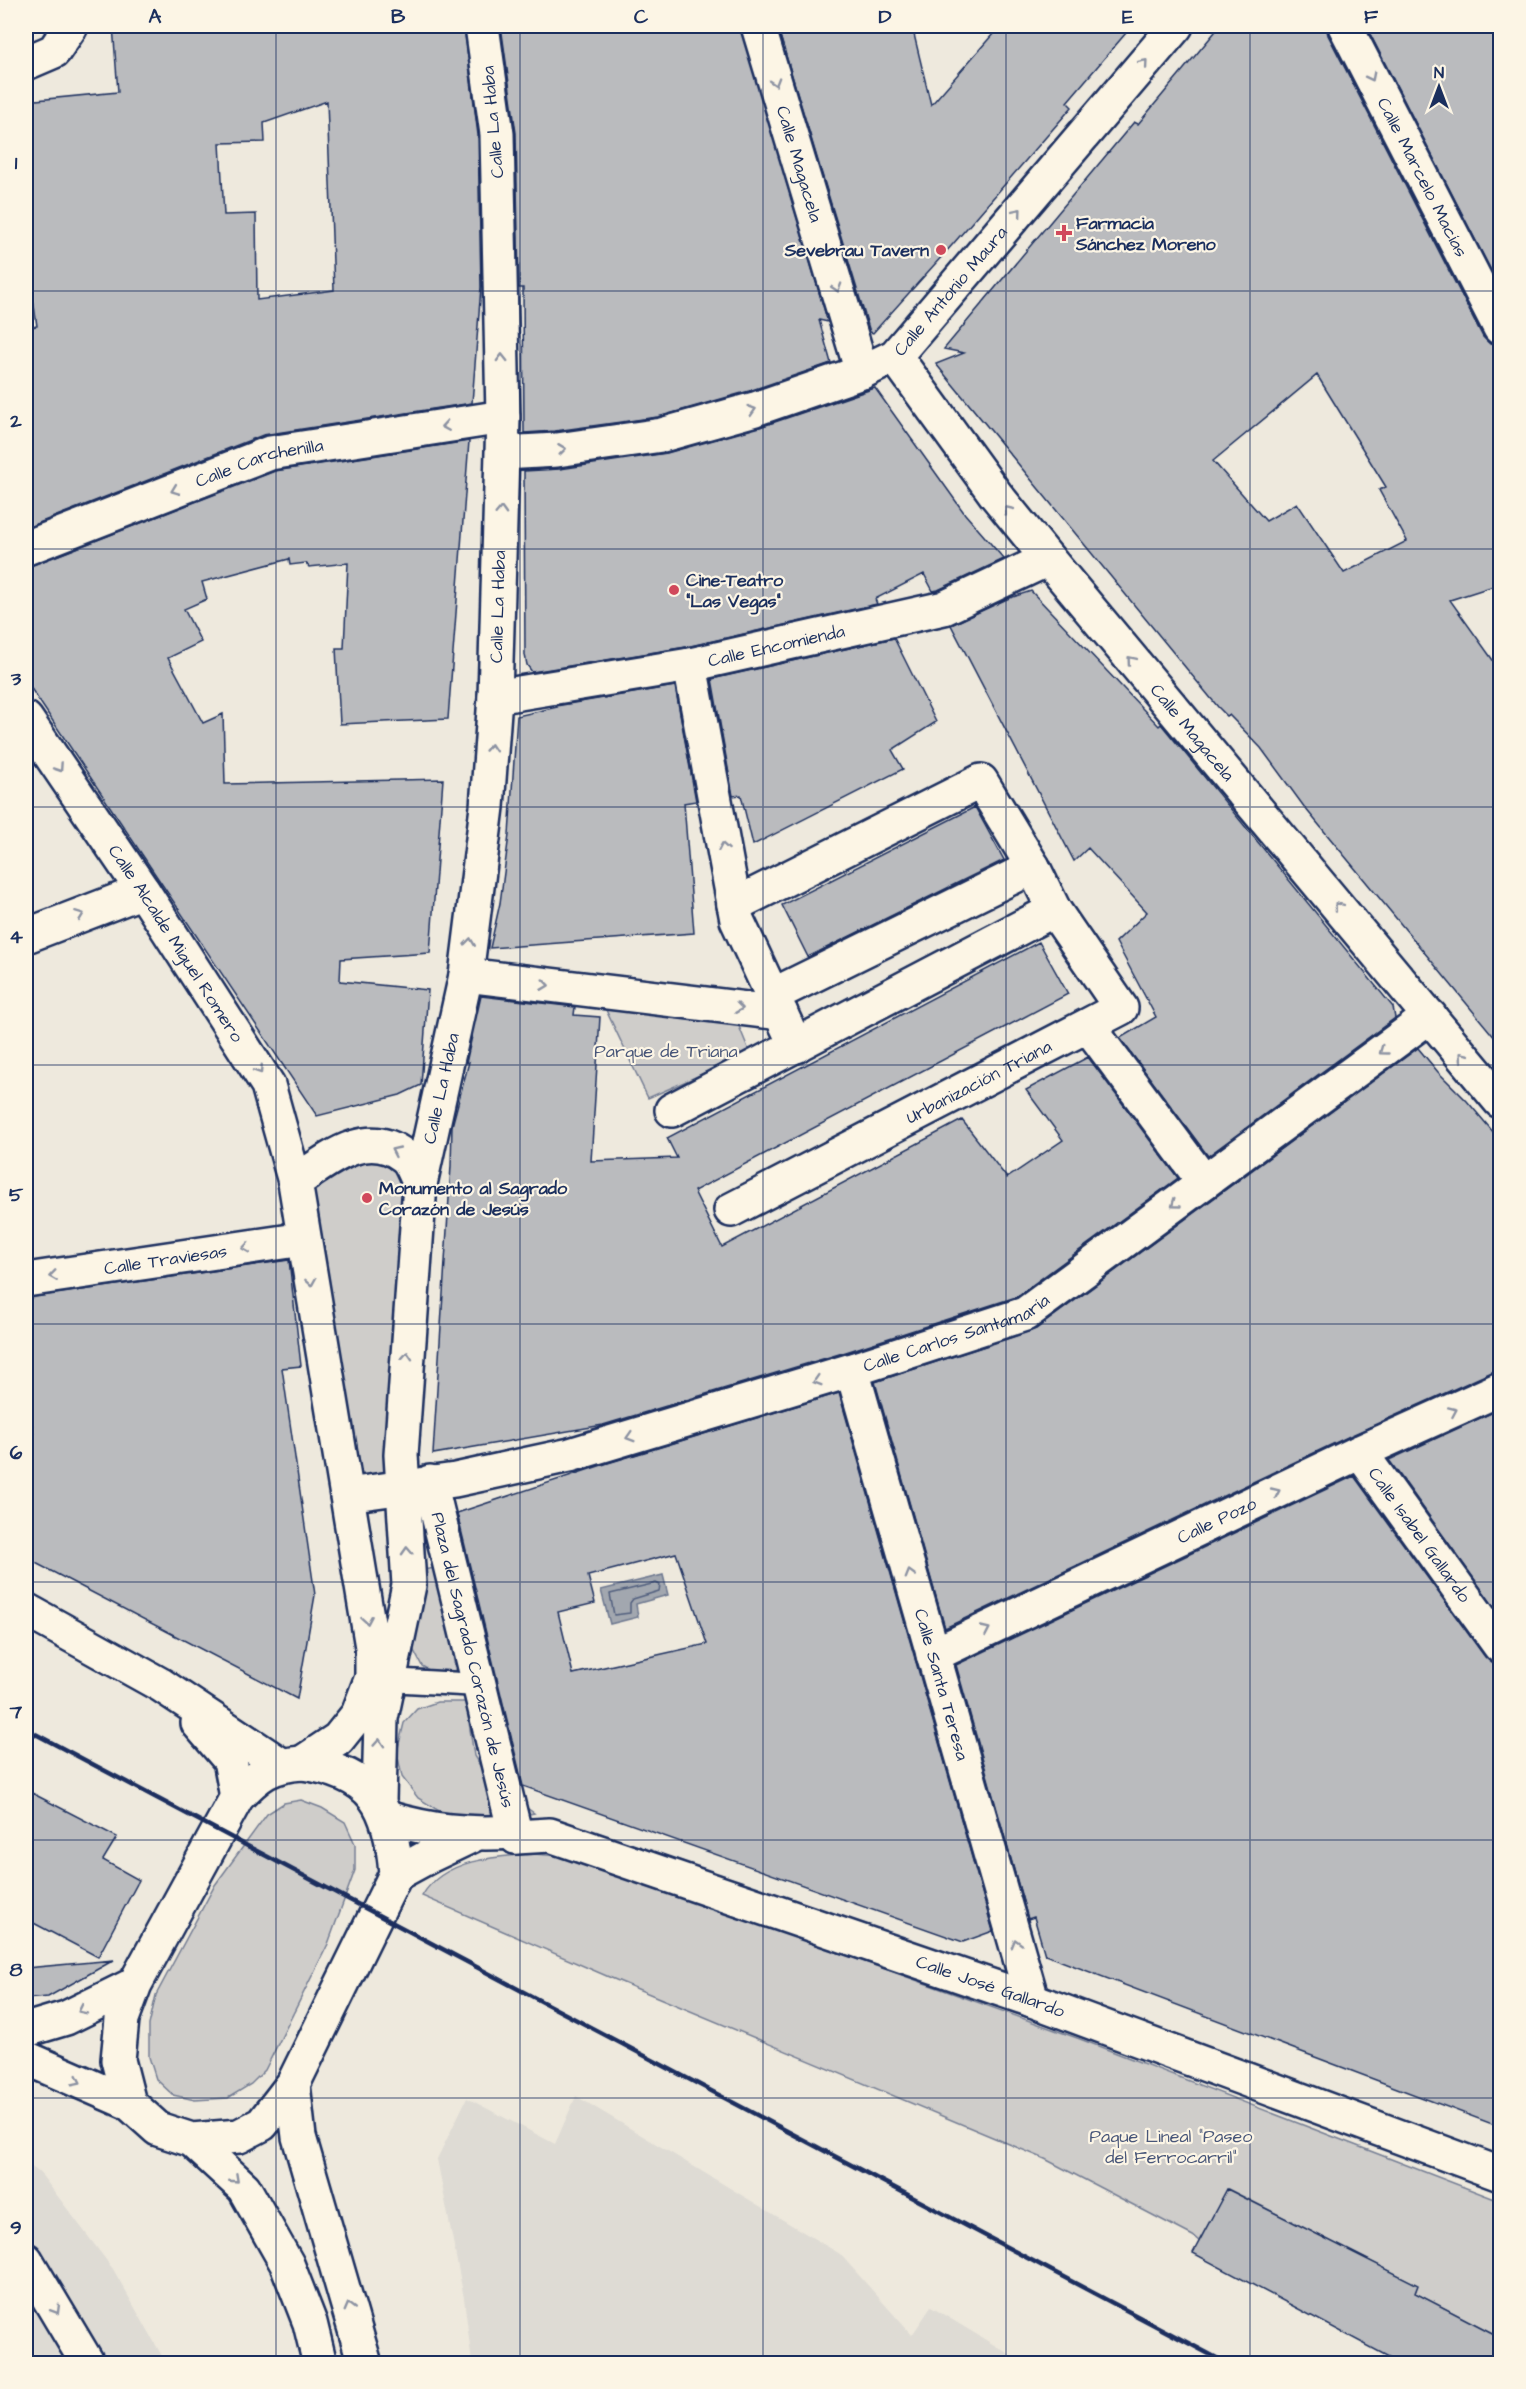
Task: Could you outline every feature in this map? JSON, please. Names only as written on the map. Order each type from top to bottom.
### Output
[{"type":"street","points":[[26,63],[54,51],[71,26]]},
{"type":"street","name":"Calle La Haba","points":[[420,1184],[466,975],[487,807],[495,697],[503,417],[497,134],[482,26]]},
{"type":"street","name":"Calle Magacela","points":[[758,26],[862,372]]},
{"type":"street","name":"Calle Antonio Maura","points":[[503,453],[557,450],[662,435],[755,410],[862,372],[895,356],[1176,26]]},
{"type":"street","name":"Calle Marcelo Macías","points":[[1345,26],[1500,328]]},
{"type":"street","name":"Calle Magacela","points":[[895,356],[996,495],[1500,1101]]},
{"type":"street","name":"Calle Carchenilla","points":[[26,548],[270,453],[503,417]]},
{"type":"street","name":"Calle Encomienda","points":[[495,697],[690,665],[944,608],[1048,559]]},
{"type":"street","points":[[690,665],[736,920],[796,1046]]},
{"type":"street","name":"Calle Alcalde Miguel Romero","points":[[26,719],[143,891],[268,1085],[295,1182]]},
{"type":"street","name":"Urbanización Triana","points":[[732,1210],[1121,1008],[1054,910],[1033,867],[981,781],[734,904]]},
{"type":"street","points":[[466,975],[777,1004],[1033,867]]},
{"type":"street","points":[[26,936],[143,891]]},
{"type":"street","points":[[672,1110],[1054,910]]},
{"type":"street","name":"Calle Carlos Santamaría","points":[[416,1484],[455,1480],[570,1455],[852,1370],[1025,1314],[1430,1016]]},
{"type":"street","points":[[1089,1026],[1204,1182]]},
{"type":"street","points":[[129,2103],[118,2060],[122,2019],[135,1984],[237,1797],[256,1777],[291,1764],[338,1739],[358,1714],[372,1677],[372,1647],[295,1182],[347,1149],[377,1143],[406,1156],[420,1184]]},
{"type":"street","name":"Plaza del Sagrado Corazón de Jesús","points":[[420,1184],[401,1455],[416,1484],[479,1685],[516,1837]]},
{"type":"street","name":"Calle Traviesas","points":[[26,1280],[304,1239]]},
{"type":"street","name":"Calle Santa Teresa","points":[[852,1370],[1032,2000]]},
{"type":"street","name":"Calle Pozo","points":[[933,1655],[1360,1452],[1500,1389]]},
{"type":"street","name":"Calle Isabel Gallardo","points":[[1360,1452],[1500,1646]]},
{"type":"street","points":[[346,1495],[416,1484]]},
{"type":"street","name":"Plaza del Sagrado Corazón de Jesús","points":[[396,1874],[394,1844],[383,1810],[381,1718],[409,1586],[416,1484]]},
{"type":"street","points":[[26,1610],[161,1685],[291,1764],[325,1766],[358,1782],[383,1810],[422,1828],[473,1835]]},
{"type":"street","points":[[161,1685],[230,1760],[237,1797]]},
{"type":"street","name":"Calle José Gallardo","points":[[473,1835],[513,1832],[516,1837],[550,1835],[1032,2000],[1500,2174]]},
{"type":"street","points":[[26,2058],[129,2103],[158,2129],[192,2140],[239,2136],[262,2124],[293,2084],[396,1874],[473,1835]]},
{"type":"street","points":[[26,2030],[66,2018],[135,1984]]},
{"type":"street","points":[[293,2084],[299,2137],[365,2364]]},
{"type":"street","points":[[192,2140],[244,2187],[287,2264],[310,2323],[320,2364]]},
{"type":"street","points":[[26,2260],[88,2364]]},
{"type":"lane","points":[[388,1680],[479,1685]]},
{"type":"shaded area","points":[[576,2096],[840,2254],[912,2335],[931,2307],[1024,2363],[472,2363],[464,2298],[437,2159],[467,2098],[555,2144]]},
{"type":"shaded area","points":[[26,2163],[40,2173],[113,2269],[166,2363],[26,2363]]},
{"type":"green space","name":"Parque de Triana","points":[[606,1010],[736,1019],[750,1053],[648,1098]]},
{"type":"green space","points":[[347,1148],[406,1156],[403,1487],[347,1495],[295,1182]]},
{"type":"green space","points":[[441,1567],[456,1677],[437,1675],[422,1666],[412,1647],[423,1570]]},
{"type":"green space","points":[[437,1702],[466,1702],[474,1756],[490,1782],[534,1813],[499,1820],[449,1817],[418,1798],[402,1777],[397,1752],[404,1723],[417,1709]]},
{"type":"green space","points":[[301,1800],[322,1808],[345,1822],[355,1844],[355,1870],[328,1944],[265,2070],[251,2084],[228,2098],[195,2100],[173,2095],[156,2079],[149,2057],[149,2025],[156,1995],[215,1885],[267,1814],[284,1803]]},
{"type":"green space","name":"Paque Lineal \"Paseo del Ferrocarril\"","points":[[534,1854],[572,1857],[1080,2039],[1500,2201],[1500,2337],[1415,2293],[1417,2285],[1228,2189],[1199,2241],[1045,2159],[609,1977],[422,1896],[443,1874],[457,1867],[488,1858]]},
{"type":"water","points":[[663,1575],[668,1595],[636,1604],[638,1617],[610,1624],[601,1590]]},
{"type":"building","points":[[113,26],[464,26],[478,135],[481,287],[472,403],[263,435],[26,528],[26,328],[37,326],[26,251],[26,101],[118,92]],"holes":[[[327,101],[334,290],[257,300],[256,214],[224,215],[220,143],[265,142],[264,123]]]},
{"type":"building","points":[[501,26],[740,26],[828,322],[819,320],[831,363],[749,391],[658,417],[524,433],[523,288],[519,288],[516,133]]},
{"type":"building","points":[[777,26],[912,26],[931,105],[1000,26],[1132,26],[1067,102],[1072,107],[873,333],[870,332]]},
{"type":"building","points":[[1220,26],[1326,26],[1328,35],[1483,337],[1490,344],[1500,346],[1500,584],[1450,600],[1500,670],[1500,1044],[1305,808],[1261,748],[1229,715],[1227,716],[1218,707],[936,364],[964,353],[944,349],[1134,122],[1138,124]],"holes":[[[1317,375],[1386,487],[1379,490],[1407,541],[1344,573],[1297,503],[1266,521],[1213,461]]]},
{"type":"building","points":[[1366,26],[1500,26],[1500,288]]},
{"type":"building","points":[[875,388],[965,514],[1004,559],[938,590],[933,591],[924,574],[875,599],[877,604],[686,647],[532,672],[527,665],[525,655],[524,471],[560,469],[667,453],[760,427]]},
{"type":"building","points":[[469,441],[448,719],[340,724],[336,648],[344,648],[348,563],[309,567],[306,563],[290,565],[289,559],[202,582],[207,599],[184,609],[201,642],[168,658],[203,723],[223,714],[225,784],[443,779],[430,953],[341,959],[340,981],[428,990],[421,1085],[400,1095],[317,1116],[26,681],[26,566],[275,471]]},
{"type":"building","points":[[1031,591],[1159,726],[1161,724],[1393,1007],[1395,1018],[1208,1156],[1120,1038],[1156,1017],[1116,942],[1147,912],[1088,848],[1074,861],[951,625],[1007,599]]},
{"type":"building","points":[[894,638],[936,722],[892,750],[903,769],[753,845],[741,795],[733,796],[712,679]]},
{"type":"building","points":[[675,686],[696,801],[684,803],[694,933],[490,948],[500,903],[509,835],[517,716],[556,706]]},
{"type":"building","points":[[975,807],[1004,860],[808,957],[782,905]]},
{"type":"building","points":[[1039,942],[1068,994],[694,1191],[722,1247],[962,1120],[1007,1178],[1063,1140],[1026,1090],[1088,1057],[1178,1178],[1016,1297],[846,1352],[603,1425],[433,1454],[452,1126],[469,1062],[466,1063],[481,996],[575,1007],[574,1015],[600,1017],[591,1161],[677,1158],[667,1138]]},
{"type":"building","points":[[1418,1048],[1500,1140],[1500,1370],[1352,1435],[945,1628],[875,1382],[1036,1329]]},
{"type":"building","points":[[289,1260],[301,1366],[282,1368],[315,1595],[297,1699],[26,1558],[26,1439],[34,1438],[26,1374],[26,1298]]},
{"type":"building","points":[[839,1393],[993,1931],[963,1942],[523,1786],[457,1513],[608,1463]],"holes":[[[676,1553],[707,1644],[573,1674],[558,1612],[595,1603],[588,1576]]]},
{"type":"building","points":[[1500,1409],[1500,1615],[1389,1460]]},
{"type":"building","points":[[1354,1476],[1485,1657],[1492,1663],[1500,1665],[1500,2127],[1045,1955],[1034,1917],[1028,1919],[956,1665]]},
{"type":"building","points":[[26,1790],[117,1837],[103,1860],[139,1880],[98,1957],[26,1919]]},
{"type":"building","points":[[114,1960],[48,1997],[26,1999],[26,1968]]},
{"type":"building","points":[[1227,2189],[1418,2285],[1415,2293],[1500,2337],[1500,2364],[1402,2364],[1193,2253]]},
{"type":"railway","points":[[26,1729],[1228,2364]]},
{"type":"place","name":"Farmacia Sánchez Moreno","points":[[1064,233]]},
{"type":"place","name":"Sevebrau Tavern","points":[[941,250]]},
{"type":"place","name":"Cine-Teatro \"Las Vegas\"","points":[[674,590]]},
{"type":"place","name":"Monumento al Sagrado Corazón de Jesús","points":[[367,1198]]}]
